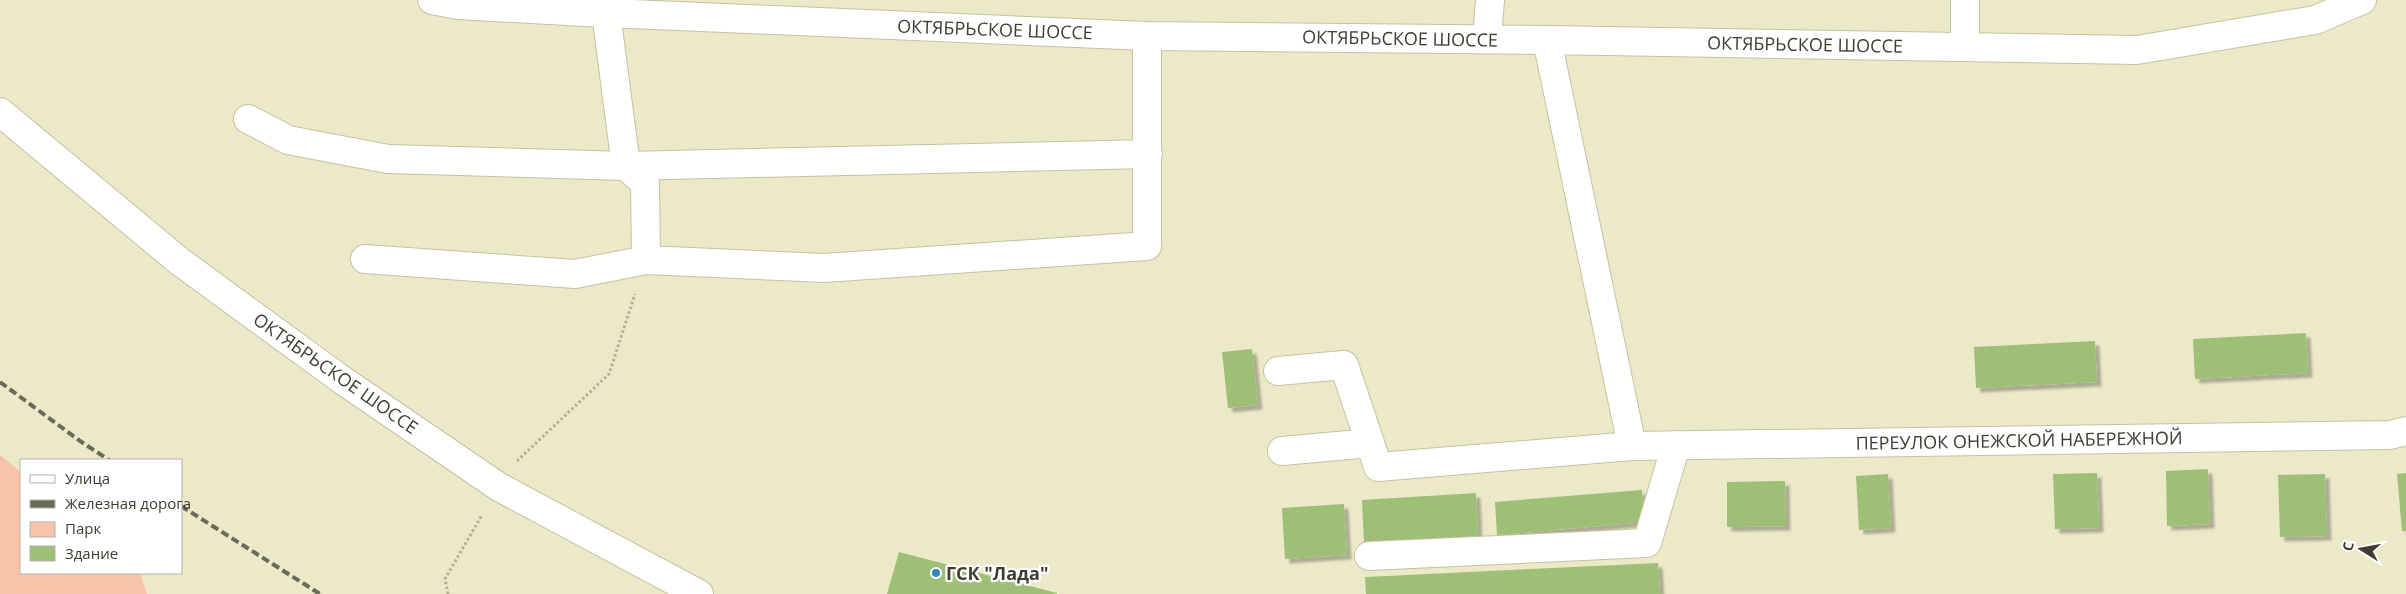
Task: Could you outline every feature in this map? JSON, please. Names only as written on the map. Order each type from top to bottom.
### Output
[{"type":"street","name":"ОКТЯБРЬСКОЕ ШОССЕ","points":[[432,0],[458,5],[790,10],[1147,36],[1487,39],[2136,50],[2315,20],[2362,0]]},
{"type":"street","points":[[1487,39],[1490,0]]},
{"type":"street","points":[[1965,0],[1965,47]]},
{"type":"street","points":[[590,8],[626,166],[645,183],[646,260]]},
{"type":"street","points":[[365,259],[575,274],[646,260],[824,268],[1148,246],[1147,36]]},
{"type":"street","points":[[1547,40],[1632,446]]},
{"type":"street","name":"ОКТЯБРЬСКОЕ ШОССЕ","points":[[0,112],[179,261],[342,380],[500,487],[699,594]]},
{"type":"street","points":[[248,119],[288,140],[388,159],[626,166],[1148,154]]},
{"type":"street","points":[[1278,371],[1344,365],[1370,444],[1282,451]]},
{"type":"street","name":"ПЕРЕУЛОК ОНЕЖСКОЙ НАБЕРЕЖНОЙ","points":[[1370,444],[1378,467],[1632,446],[2390,435],[2406,431]]},
{"type":"street","points":[[1369,556],[1647,543],[1676,445]]},
{"type":"path","points":[[514,465],[609,374],[646,260]]},
{"type":"path","points":[[448,594],[446,578],[482,515]]},
{"type":"green space","points":[[0,455],[20,471],[20,574],[140,574],[147,594],[0,594]]},
{"type":"building","points":[[2306,333],[2308,373],[2195,379],[2193,339]]},
{"type":"building","points":[[2095,341],[2097,382],[1976,388],[1974,347]]},
{"type":"building","points":[[1252,349],[1258,405],[1228,408],[1222,352]]},
{"type":"building","points":[[2208,469],[2210,524],[2167,526],[2166,471]]},
{"type":"building","points":[[2097,473],[2099,528],[2055,529],[2053,474]]},
{"type":"building","points":[[2406,473],[2406,531],[2402,531],[2397,474]]},
{"type":"building","points":[[1888,474],[1891,528],[1859,530],[1856,476]]},
{"type":"building","points":[[2325,474],[2327,536],[2280,537],[2278,475]]},
{"type":"building","points":[[1785,481],[1786,526],[1727,527],[1727,482]]},
{"type":"building","points":[[1642,490],[1644,522],[1497,535],[1495,502]]},
{"type":"building","points":[[1476,493],[1478,536],[1364,543],[1362,500]]},
{"type":"building","points":[[1344,504],[1347,555],[1285,559],[1282,508]]},
{"type":"building","name":"ГСК \"Лада\"","points":[[899,552],[1057,593],[1057,594],[887,594]]},
{"type":"building","points":[[1658,563],[1660,594],[1366,594],[1365,577]]},
{"type":"railway","points":[[0,382],[107,459]]},
{"type":"railway","points":[[182,507],[320,594]]},
{"type":"place","name":"ГСК \"Лада\"","points":[[936,573]]}]
